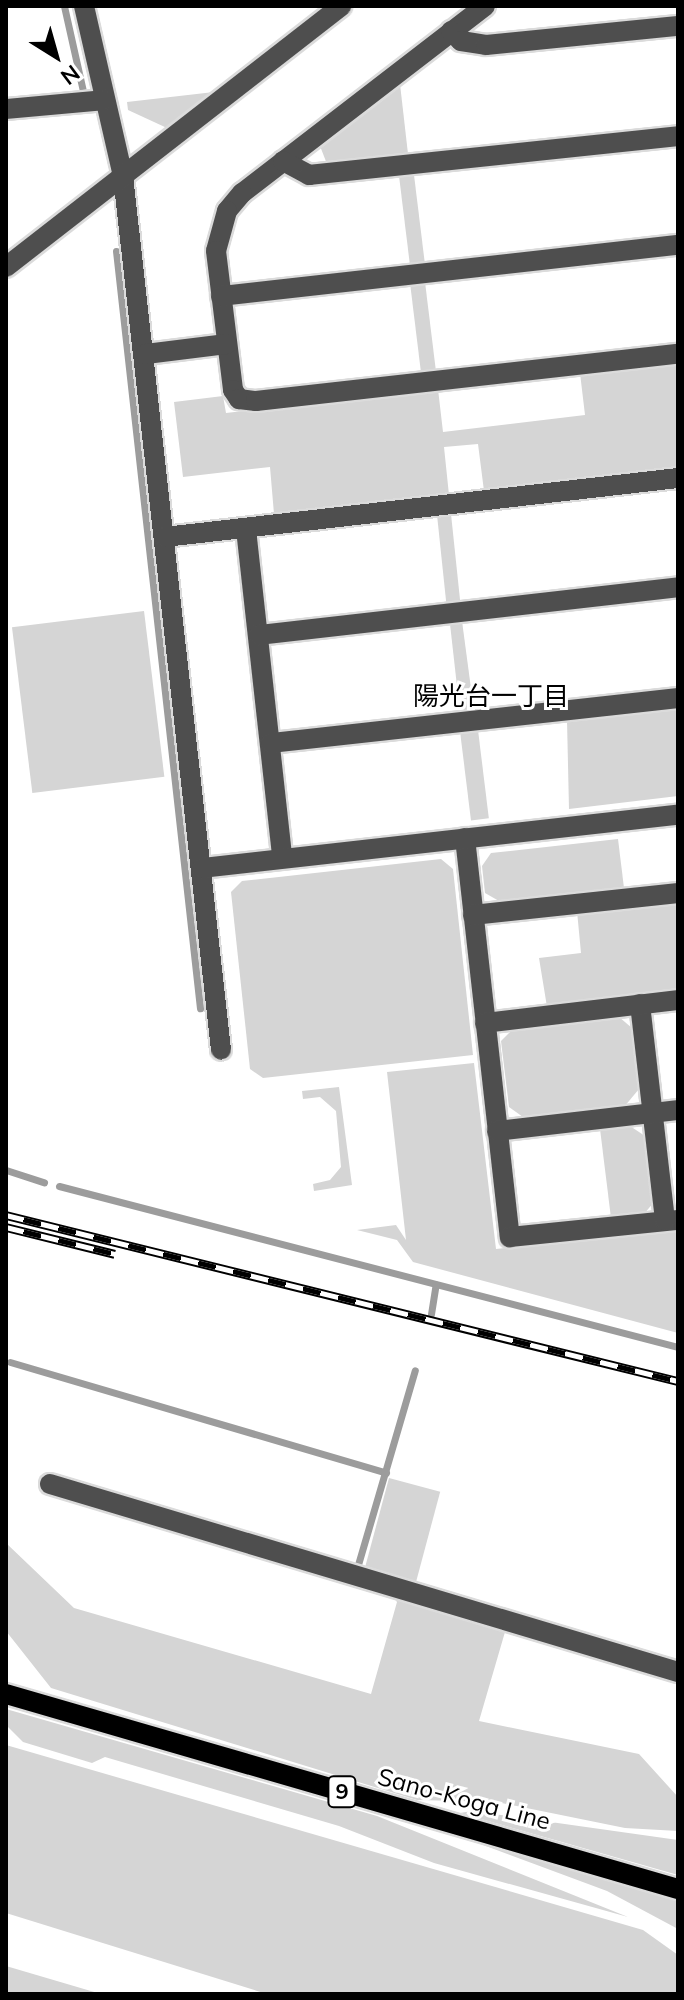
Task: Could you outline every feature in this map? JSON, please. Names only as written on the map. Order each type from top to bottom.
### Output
[{"type":"main road","name":"Sano-Koga Line","points":[[6,1694],[678,1889]]},
{"type":"street","points":[[84,6],[123,176],[146,354],[221,1050]]},
{"type":"street","points":[[6,267],[341,6]]},
{"type":"street","points":[[485,6],[234,201],[220,223],[221,296],[233,390],[239,399],[256,401],[678,354]]},
{"type":"street","points":[[451,31],[461,41],[486,45],[678,26]]},
{"type":"street","points":[[6,109],[104,100]]},
{"type":"street","points":[[283,161],[309,175],[678,136]]},
{"type":"street","points":[[221,296],[678,245]]},
{"type":"street","points":[[146,354],[226,344]]},
{"type":"street","points":[[165,537],[678,478]]},
{"type":"street","points":[[246,529],[282,857]]},
{"type":"street","points":[[259,635],[678,587]]},
{"type":"street","points":[[271,743],[678,698]]},
{"type":"street","points":[[202,868],[678,815]]},
{"type":"street","points":[[465,838],[510,1237],[672,1220],[652,1113],[640,1004]]},
{"type":"street","points":[[473,915],[678,893]]},
{"type":"street","points":[[485,1023],[678,1000]]},
{"type":"street","points":[[497,1131],[678,1110]]},
{"type":"street","points":[[50,1484],[678,1672]]},
{"type":"shaded area","points":[[400,84],[408,154],[327,164],[320,146]]},
{"type":"shaded area","points":[[214,92],[167,128],[128,110],[127,102]]},
{"type":"shaded area","points":[[414,175],[425,262],[410,264],[399,177]]},
{"type":"shaded area","points":[[425,282],[436,371],[421,373],[410,284]]},
{"type":"shaded area","points":[[678,362],[678,469],[484,491],[478,444],[444,447],[449,495],[274,514],[270,467],[183,477],[174,402],[223,396],[226,413],[438,389],[443,432],[585,415],[580,373]]},
{"type":"shaded area","points":[[451,514],[460,604],[446,605],[437,515]]},
{"type":"shaded area","points":[[144,611],[164,777],[32,793],[12,627]]},
{"type":"shaded area","points":[[462,621],[474,711],[460,713],[450,624]]},
{"type":"shaded area","points":[[678,707],[678,796],[569,809],[567,720]]},
{"type":"shaded area","points":[[478,730],[489,818],[471,821],[460,732]]},
{"type":"shaded area","points":[[618,839],[624,888],[499,901],[485,893],[482,866],[491,853]]},
{"type":"shaded area","points":[[441,859],[453,869],[473,1055],[263,1078],[250,1069],[231,892],[242,881]]},
{"type":"shaded area","points":[[678,900],[678,992],[547,1007],[539,958],[581,953],[577,911]]},
{"type":"shaded area","points":[[619,1017],[632,1028],[639,1089],[624,1107],[523,1117],[509,1107],[501,1041],[512,1030]]},
{"type":"shaded area","points":[[474,1063],[496,1249],[678,1229],[678,1333],[413,1262],[397,1240],[357,1230],[396,1225],[406,1240],[387,1072]]},
{"type":"shaded area","points":[[339,1087],[352,1185],[314,1191],[313,1184],[330,1180],[341,1167],[336,1111],[320,1097],[303,1099],[302,1091]]},
{"type":"shaded area","points":[[630,1126],[645,1136],[654,1202],[644,1214],[611,1218],[600,1129]]},
{"type":"shaded area","points":[[389,1478],[440,1492],[415,1584],[364,1571]]},
{"type":"shaded area","points":[[6,1543],[74,1608],[371,1694],[397,1602],[393,1597],[501,1627],[505,1632],[479,1721],[639,1754],[678,1797],[678,1831],[625,1828],[497,1802],[417,1800],[51,1688],[6,1631]]},
{"type":"shaded area","points":[[6,1709],[377,1816],[628,1917],[434,1863],[339,1826],[105,1757],[92,1763],[23,1742],[6,1725]]},
{"type":"shaded area","points":[[6,1745],[643,1930],[678,1955],[678,1994],[267,1994],[6,1913]]},
{"type":"shaded area","points":[[472,1811],[678,1840],[678,1875],[460,1813]]},
{"type":"shaded area","points":[[462,1837],[678,1900],[678,1929],[607,1891]]},
{"type":"shaded area","points":[[6,1966],[101,1994],[6,1994]]},
{"type":"waterway","points":[[64,6],[83,91]]},
{"type":"waterway","points":[[116,251],[200,1008]]},
{"type":"waterway","points":[[6,1170],[44,1182]]},
{"type":"waterway","points":[[59,1186],[678,1347]]},
{"type":"waterway","points":[[431,1314],[436,1284]]},
{"type":"waterway","points":[[10,1362],[386,1473]]},
{"type":"waterway","points":[[357,1568],[415,1370]]},
{"type":"railway","points":[[6,1215],[678,1381]]},
{"type":"railway","points":[[6,1227],[115,1254]]},
{"type":"district","name":"陽光台一丁目","points":[[491,696]]}]
